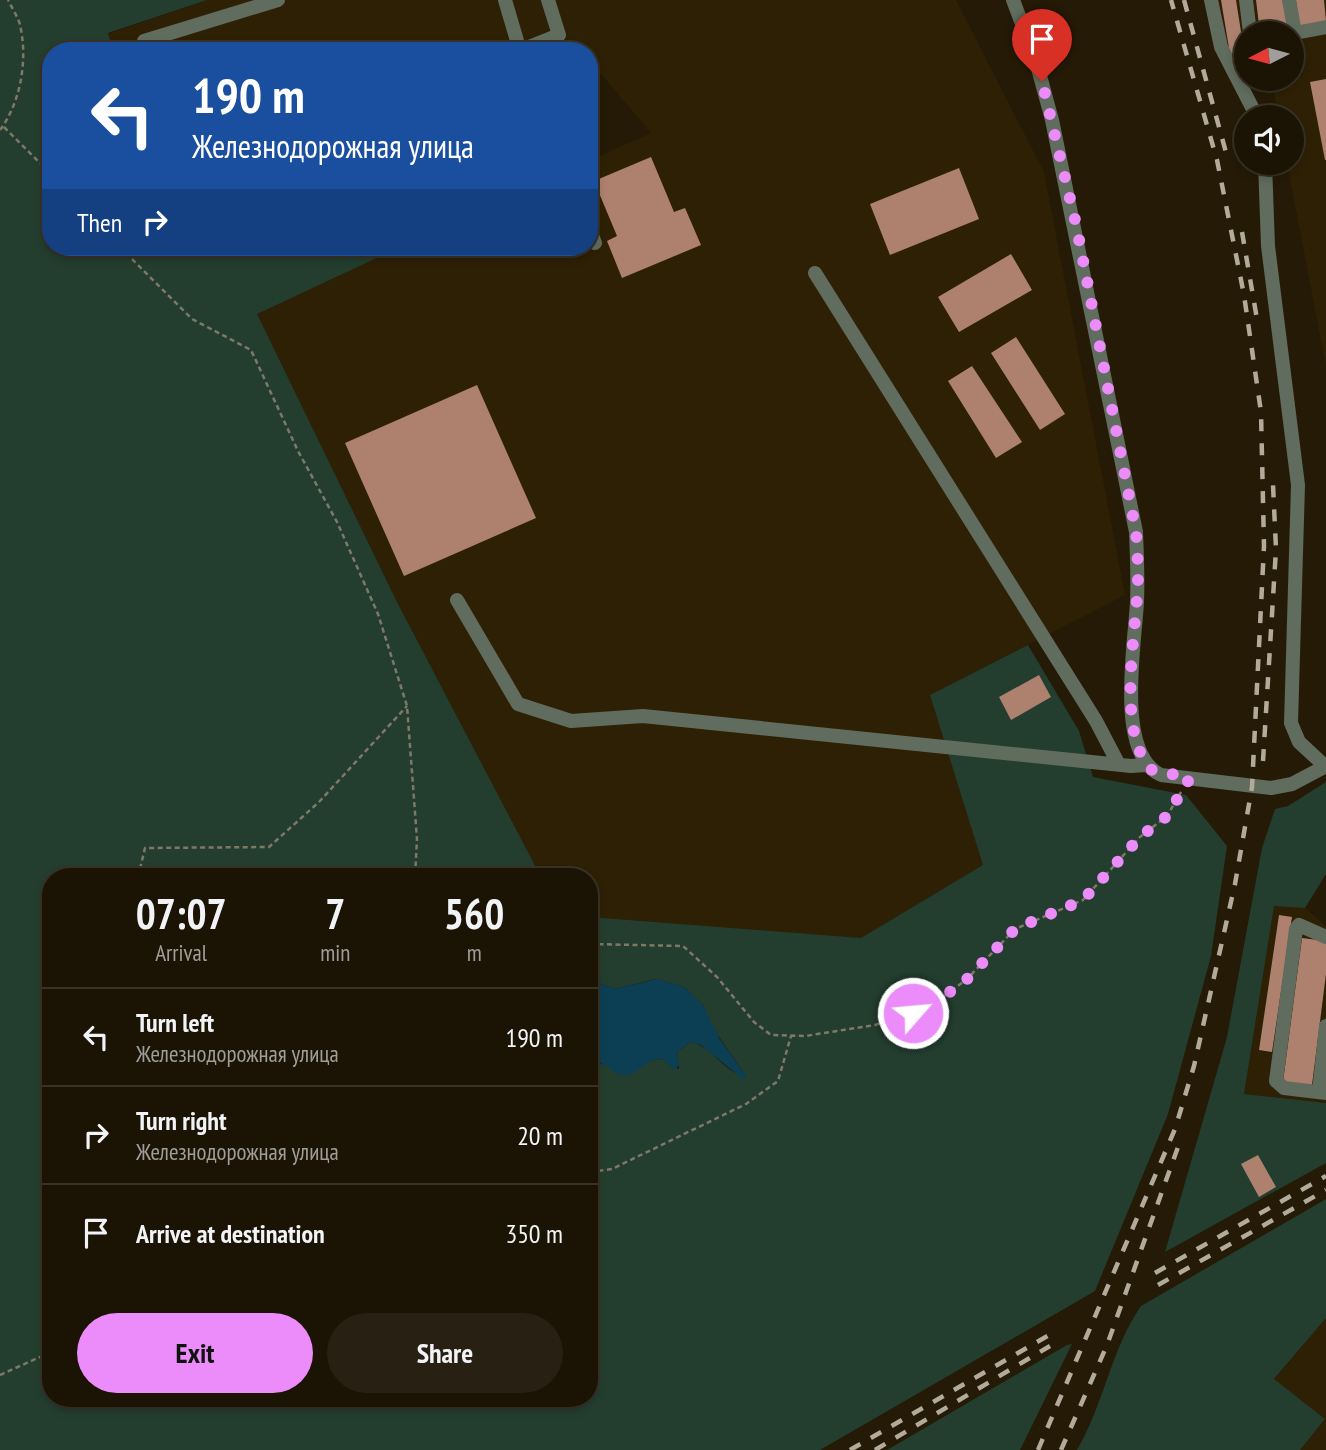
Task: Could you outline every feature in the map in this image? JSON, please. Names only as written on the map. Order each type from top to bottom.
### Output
[{"type":"street","points":[[144,42],[278,0]]},
{"type":"street","points":[[505,0],[517,42]]},
{"type":"street","points":[[542,42],[559,35],[548,0]]},
{"type":"street","points":[[1013,0],[1037,61],[1052,120],[1136,532],[1138,573],[1131,689],[1135,735],[1147,765]]},
{"type":"street","points":[[1211,0],[1221,47],[1251,105]]},
{"type":"street","points":[[1246,0],[1249,21]]},
{"type":"street","points":[[1289,0],[1295,33],[1326,27]]},
{"type":"street","points":[[457,600],[519,704],[571,721],[643,716],[1147,765],[1161,775],[1271,788],[1292,783],[1326,766],[1298,742],[1292,728],[1298,485],[1268,246],[1265,175]]},
{"type":"street","points":[[815,273],[1096,721],[1118,763]]},
{"type":"street","points":[[1326,937],[1304,925],[1299,925],[1296,929],[1276,1077],[1281,1087],[1323,1093],[1326,1026]]},
{"type":"path","points":[[8,0],[20,24],[23,73],[1,128],[42,166]]},
{"type":"path","points":[[129,256],[192,319],[251,350],[298,451],[337,522],[379,614],[407,706],[417,839],[415,868]]},
{"type":"path","points":[[140,868],[145,848],[269,847],[319,802],[407,706]]},
{"type":"path","points":[[598,944],[683,946],[717,976],[754,1022],[771,1035],[791,1036],[875,1025],[931,1006],[967,979],[1015,929],[1083,900],[1140,837],[1167,816],[1190,778]]},
{"type":"path","points":[[598,1170],[624,1163],[746,1104],[778,1081],[791,1036]]},
{"type":"path","points":[[0,1375],[42,1356]]},
{"type":"shaded area","points":[[207,0],[956,0],[1044,172],[1125,595],[930,695],[984,865],[861,938],[598,918],[598,868],[536,868],[397,602],[256,313],[380,256],[598,256],[598,156],[651,133],[598,70],[598,42],[110,42],[108,34]]},
{"type":"shaded area","points":[[1216,0],[1326,0],[1326,367],[1289,175],[1304,175],[1304,105],[1276,105],[1274,91],[1304,91],[1304,21],[1234,21],[1234,59],[1226,59]]},
{"type":"shaded area","points":[[1274,905],[1305,908],[1326,926],[1326,1103],[1244,1094]]},
{"type":"shaded area","points":[[1326,1318],[1326,1450],[1300,1450],[1325,1419],[1274,1380]]},
{"type":"green space","points":[[0,0],[207,0],[108,33],[110,42],[42,42],[42,256],[381,256],[257,314],[397,602],[536,868],[42,868],[42,1407],[598,1407],[598,1064],[606,1064],[620,1074],[660,1059],[679,1069],[677,1052],[691,1042],[706,1049],[731,1070],[746,1076],[712,1027],[703,1005],[684,987],[656,979],[615,989],[598,983],[598,918],[861,938],[983,865],[930,695],[1028,645],[1079,731],[1093,777],[1186,795],[1227,846],[1211,956],[1168,1114],[1095,1291],[820,1450],[0,1450]]},
{"type":"green space","points":[[1326,782],[1326,874],[1305,908],[1274,906],[1244,1094],[1326,1103],[1326,1163],[1165,1252],[1227,1037],[1262,848],[1275,809],[1288,806]]},
{"type":"green space","points":[[1326,1199],[1326,1318],[1274,1379],[1325,1419],[1300,1450],[1077,1450],[1094,1414],[1122,1340],[1141,1306]]},
{"type":"green space","points":[[1072,1344],[1020,1450],[887,1450],[1067,1345]]},
{"type":"water","points":[[657,979],[684,987],[703,1005],[719,1038],[746,1076],[744,1080],[701,1045],[691,1042],[677,1052],[679,1065],[675,1070],[662,1059],[656,1059],[627,1075],[598,1063],[598,983],[615,989]]},
{"type":"building","points":[[1221,0],[1236,0],[1239,21],[1234,21],[1234,53],[1230,54]]},
{"type":"building","points":[[1256,0],[1285,0],[1288,21],[1259,21]]},
{"type":"building","points":[[1296,0],[1324,0],[1326,21],[1304,26],[1304,21],[1298,21]]},
{"type":"building","points":[[1326,79],[1326,160],[1325,160],[1310,82]]},
{"type":"building","points":[[651,157],[674,212],[685,208],[701,245],[622,278],[607,241],[617,236],[598,191],[598,179]]},
{"type":"building","points":[[959,168],[979,219],[890,255],[870,204]]},
{"type":"building","points":[[1011,254],[1032,290],[959,332],[938,297]]},
{"type":"building","points":[[1016,337],[1065,414],[1040,430],[991,353]]},
{"type":"building","points":[[972,366],[1022,442],[996,458],[948,381]]},
{"type":"building","points":[[477,385],[536,518],[404,576],[345,443]]},
{"type":"building","points":[[1039,675],[1051,697],[1011,720],[999,697]]},
{"type":"building","points":[[1279,915],[1292,917],[1272,1052],[1259,1050]]},
{"type":"building","points":[[1302,938],[1326,941],[1326,974],[1312,1085],[1283,1082]]},
{"type":"building","points":[[1258,1155],[1276,1187],[1259,1197],[1241,1164]]},
{"type":"railway","points":[[1038,1450],[1175,1129],[1194,1066],[1235,884],[1252,787],[1264,546],[1261,412],[1244,295],[1217,160],[1171,0]]},
{"type":"railway","points":[[1184,0],[1227,156]]},
{"type":"railway","points":[[1242,232],[1258,325]]},
{"type":"railway","points":[[1263,761],[1276,549],[1273,485]]},
{"type":"railway","points":[[1061,1450],[1107,1345],[1178,1147]]},
{"type":"railway","points":[[1155,1273],[1326,1176]]},
{"type":"railway","points":[[1158,1285],[1326,1190]]},
{"type":"railway","points":[[850,1450],[1056,1331]]},
{"type":"railway","points":[[875,1450],[1050,1346]]},
{"type":"route","points":[[913,1013],[931,1006],[967,979],[1015,929],[1083,900],[1140,837],[1167,816],[1190,778],[1161,775],[1152,770],[1141,756],[1135,735],[1131,689],[1138,573],[1136,532],[1076,224],[1042,81]]}]
